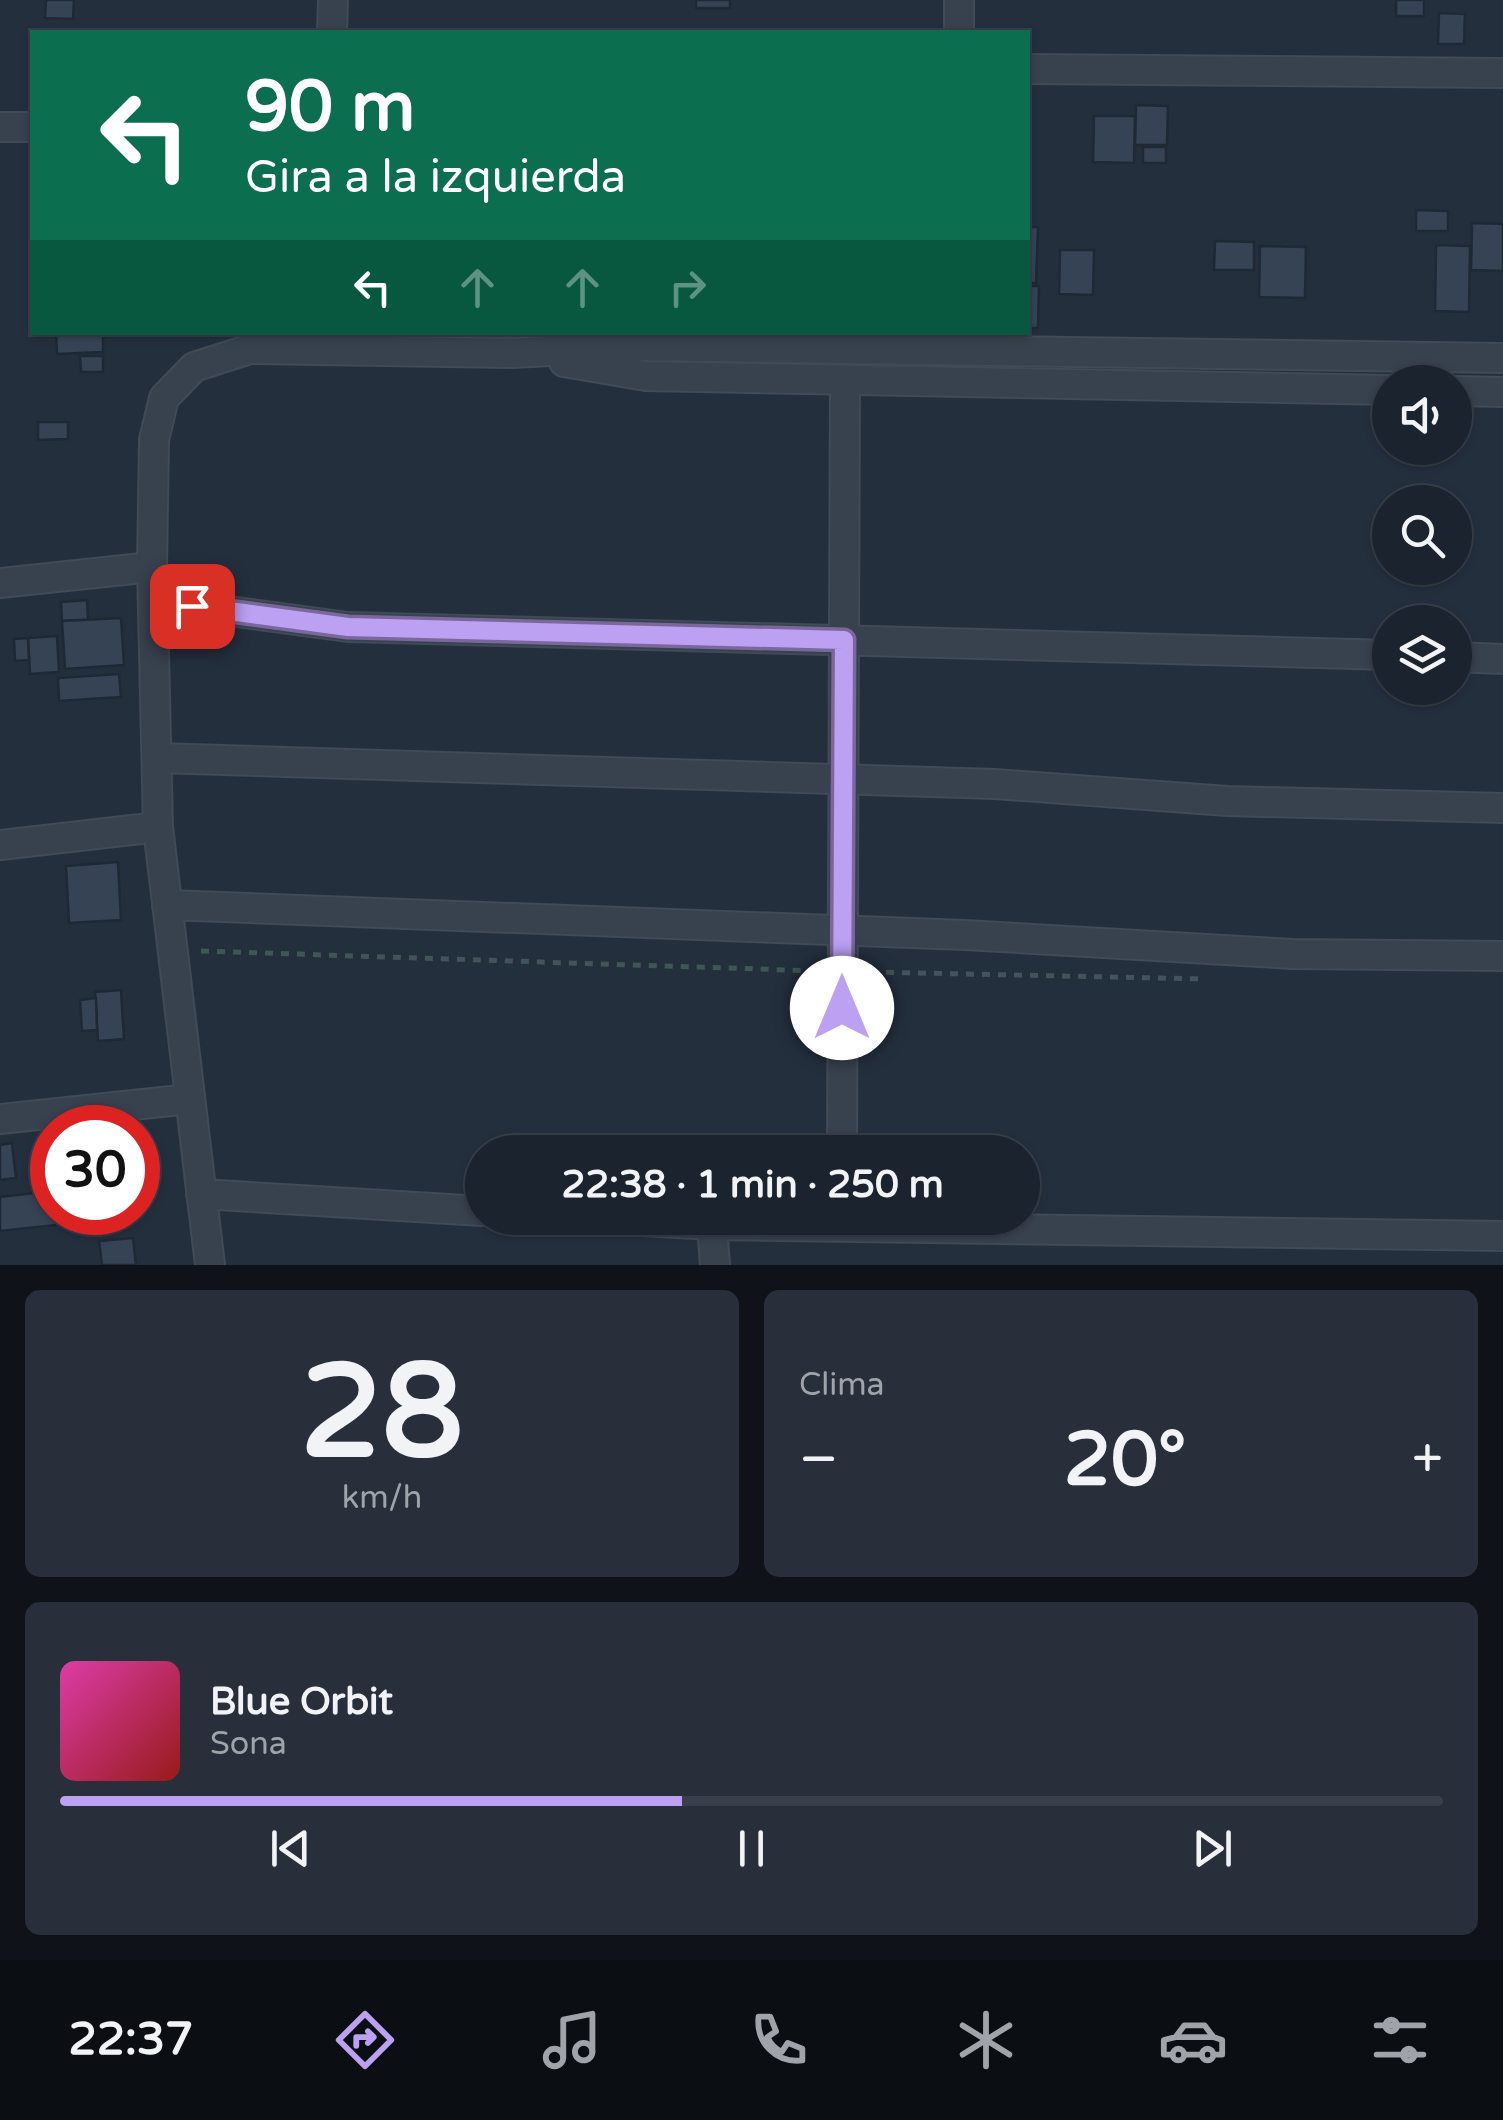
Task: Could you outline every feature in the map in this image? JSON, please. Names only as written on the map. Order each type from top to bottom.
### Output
[{"type":"street","points":[[332,30],[334,0]]},
{"type":"street","points":[[958,30],[959,0]]},
{"type":"street","points":[[1030,69],[1503,74]]},
{"type":"street","points":[[0,127],[30,127]]},
{"type":"street","points":[[210,1265],[158,827],[152,567],[154,440],[164,398],[194,366],[250,349],[317,340],[513,353],[646,376],[1372,390]]},
{"type":"street","points":[[513,353],[644,346],[952,341],[1503,358]]},
{"type":"street","points":[[950,382],[952,341]]},
{"type":"street","points":[[842,1135],[846,380]]},
{"type":"street","points":[[1472,391],[1503,392]]},
{"type":"street","points":[[0,584],[152,567]]},
{"type":"street","points":[[153,602],[348,627],[1372,655]]},
{"type":"street","points":[[1472,657],[1503,658]]},
{"type":"street","points":[[157,758],[995,784],[1227,801],[1503,808]]},
{"type":"street","points":[[0,845],[158,827]]},
{"type":"street","points":[[168,904],[842,930],[1293,954],[1503,956]]},
{"type":"street","points":[[0,1119],[190,1098]]},
{"type":"street","points":[[201,1194],[465,1210]]},
{"type":"street","points":[[1040,1225],[1503,1236]]},
{"type":"street","points":[[713,1235],[716,1265]]},
{"type":"building","points":[[46,0],[74,0],[73,19],[45,18]]},
{"type":"building","points":[[696,0],[730,0],[730,8],[696,8]]},
{"type":"building","points":[[1396,0],[1424,0],[1424,16],[1396,16]]},
{"type":"building","points":[[1439,13],[1465,14],[1464,44],[1438,44]]},
{"type":"building","points":[[1136,105],[1168,106],[1167,145],[1135,145]]},
{"type":"building","points":[[1094,116],[1135,116],[1134,163],[1093,162]]},
{"type":"building","points":[[1143,147],[1166,147],[1166,163],[1143,163]]},
{"type":"building","points":[[1416,210],[1448,211],[1448,231],[1416,231]]},
{"type":"building","points":[[1472,223],[1503,224],[1503,271],[1471,270]]},
{"type":"building","points":[[1030,227],[1038,227],[1036,283],[1030,283]]},
{"type":"building","points":[[1215,241],[1254,242],[1254,270],[1214,270]]},
{"type":"building","points":[[1436,245],[1470,246],[1469,312],[1435,311]]},
{"type":"building","points":[[1260,246],[1306,247],[1305,298],[1259,297]]},
{"type":"building","points":[[1060,250],[1094,250],[1093,295],[1059,294]]},
{"type":"building","points":[[1030,286],[1039,286],[1038,328],[1030,328]]},
{"type":"building","points":[[56,335],[103,335],[103,352],[57,354]]},
{"type":"building","points":[[80,356],[103,356],[103,372],[81,372]]},
{"type":"building","points":[[38,422],[68,422],[68,439],[38,440]]},
{"type":"building","points":[[87,600],[88,620],[62,621],[61,602]]},
{"type":"building","points":[[121,618],[124,665],[65,669],[62,621]]},
{"type":"building","points":[[57,636],[59,672],[30,674],[28,638]]},
{"type":"building","points":[[28,638],[29,660],[15,661],[14,639]]},
{"type":"building","points":[[119,674],[121,697],[59,701],[58,678]]},
{"type":"building","points":[[118,862],[121,920],[69,923],[66,866]]},
{"type":"building","points":[[121,990],[124,1039],[98,1041],[95,992]]},
{"type":"building","points":[[96,998],[97,1030],[82,1031],[80,1000]]},
{"type":"building","points":[[12,1143],[16,1178],[0,1180],[0,1145]]},
{"type":"building","points":[[30,1194],[30,1228],[0,1231],[0,1197]]},
{"type":"building","points":[[133,1238],[136,1265],[102,1265],[99,1241]]},
{"type":"route","points":[[192,606],[348,627],[844,640],[842,1008]]}]
